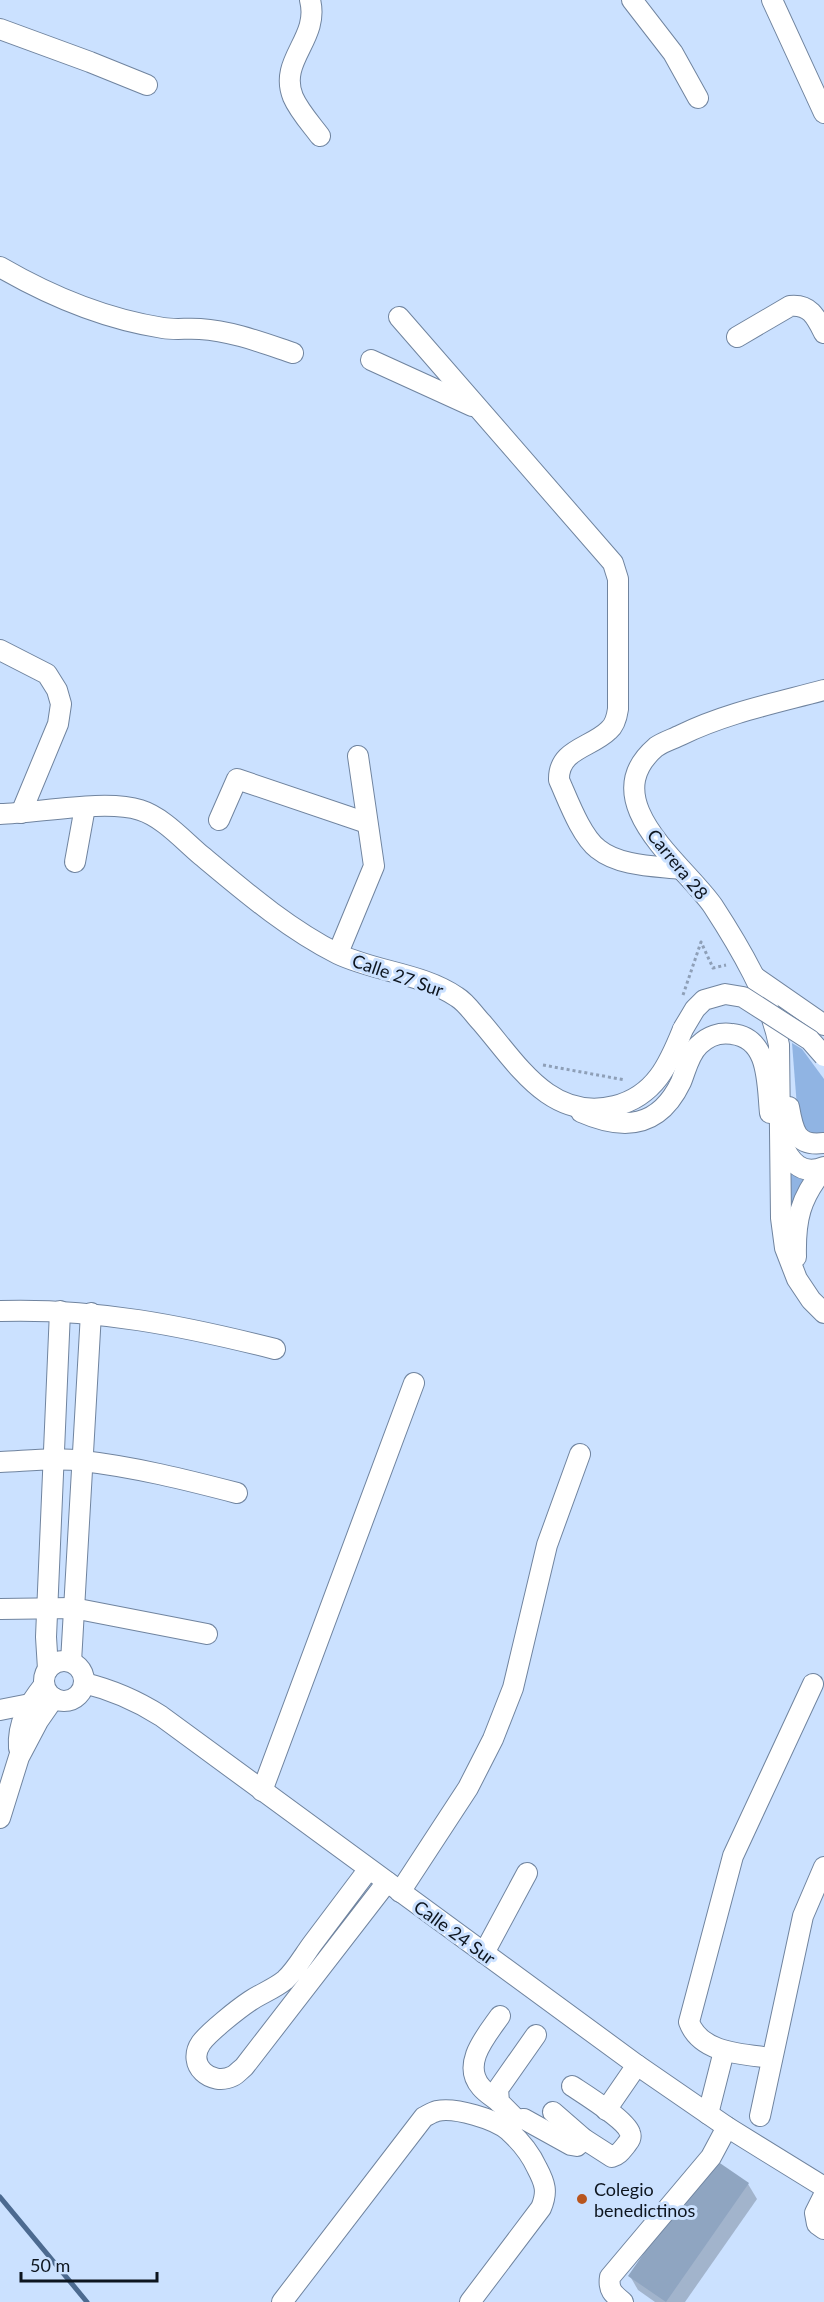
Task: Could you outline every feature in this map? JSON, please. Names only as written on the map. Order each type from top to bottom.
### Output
[{"type":"street","points":[[310,0],[313,10],[311,29],[293,60],[290,77],[293,97],[320,136]]},
{"type":"street","points":[[772,0],[824,113]]},
{"type":"street","points":[[641,3],[698,98]]},
{"type":"street","points":[[0,29],[147,86]]},
{"type":"street","points":[[0,267],[59,298],[112,317],[165,329],[200,328],[234,334],[293,353]]},
{"type":"street","points":[[737,337],[790,306],[799,305],[807,308],[818,320],[824,333]]},
{"type":"street","points":[[399,317],[617,570],[618,709],[616,719],[610,730],[562,761],[558,770],[559,780],[585,835],[596,849],[609,856],[637,864],[680,869]]},
{"type":"street","points":[[371,360],[480,410]]},
{"type":"street","points":[[0,650],[47,674],[57,690],[61,704],[58,724],[21,813]]},
{"type":"street","name":"Carrera 28","points":[[751,973],[737,944],[711,903],[650,834],[639,811],[635,789],[638,769],[657,747],[708,722],[824,690]]},
{"type":"street","points":[[338,954],[374,866],[358,756]]},
{"type":"street","points":[[219,820],[237,779],[367,823]]},
{"type":"street","points":[[75,862],[85,807]]},
{"type":"street","name":"Calle 27 Sur","points":[[0,814],[85,807],[140,810],[160,821],[255,900],[338,954],[375,968],[444,988],[460,998],[531,1080],[549,1096],[565,1105],[586,1109],[609,1108],[642,1095],[658,1080],[668,1066],[694,1009],[704,1000],[725,994],[743,997],[810,1040],[824,1056]]},
{"type":"street","points":[[751,973],[775,993],[824,1025]]},
{"type":"street","points":[[751,973],[773,1022],[795,1133],[802,1141],[818,1144]]},
{"type":"street","points":[[565,1105],[613,1124],[643,1121],[661,1109],[673,1096],[698,1046],[711,1036],[724,1033],[738,1034],[749,1040],[764,1060],[785,1248],[797,1279],[824,1313]]},
{"type":"street","points":[[780,1054],[781,1218]]},
{"type":"street","points":[[781,1140],[786,1153],[798,1167],[807,1170],[824,1168]]},
{"type":"street","points":[[805,1291],[796,1261],[797,1222],[803,1201],[824,1168]]},
{"type":"street","points":[[0,1311],[60,1311],[130,1317],[202,1330],[275,1349]]},
{"type":"street","points":[[20,1757],[20,1730],[30,1704],[49,1684],[48,1608],[60,1311]]},
{"type":"street","points":[[71,1662],[91,1313]]},
{"type":"street","points":[[262,1791],[414,1383]]},
{"type":"street","points":[[368,1870],[287,1978],[269,1992],[250,2000],[211,2032],[200,2045],[196,2056],[198,2068],[206,2075],[221,2078],[233,2076],[244,2067],[394,1887],[468,1788],[493,1739],[513,1688],[547,1545],[580,1454]]},
{"type":"street","points":[[0,1462],[82,1460],[185,1480],[237,1493]]},
{"type":"street","points":[[0,1609],[74,1608],[207,1634]]},
{"type":"street","points":[[0,1818],[20,1757],[49,1684],[54,1663],[71,1662],[81,1670],[84,1683],[82,1689],[73,1698],[67,1700],[49,1684]]},
{"type":"street","name":"Calle 24 Sur","points":[[84,1683],[112,1690],[137,1701],[637,2065],[727,2127],[824,2187]]},
{"type":"street","points":[[772,2058],[724,2051],[703,2041],[692,2031],[689,2022],[734,1856],[813,1684]]},
{"type":"street","points":[[0,1710],[30,1704]]},
{"type":"street","points":[[760,2116],[803,1916],[824,1867]]},
{"type":"street","points":[[484,1953],[527,1874]]},
{"type":"street","points":[[470,2302],[542,2208],[546,2198],[546,2186],[532,2158],[499,2102],[480,2086],[472,2072],[477,2050],[500,2016]]},
{"type":"street","points":[[499,2102],[498,2089],[536,2035]]},
{"type":"street","points":[[708,2114],[724,2051]]},
{"type":"street","points":[[606,2110],[637,2065]]},
{"type":"street","points":[[553,2112],[584,2139],[612,2157],[617,2155],[631,2140],[631,2134],[627,2128],[572,2086]]},
{"type":"street","points":[[282,2302],[424,2117],[437,2111],[452,2111],[512,2125],[524,2119],[571,2145],[577,2146],[584,2139]]},
{"type":"street","points":[[623,2302],[612,2293],[608,2286],[610,2277],[711,2157],[727,2127]]},
{"type":"street","points":[[824,2195],[815,2213],[817,2224],[824,2229]]},
{"type":"path","points":[[693,963],[700,942],[713,968],[726,965]]},
{"type":"path","points":[[535,1064],[629,1081]]},
{"type":"shaded area","points":[[792,1043],[802,1049],[824,1079],[824,1132],[818,1134],[805,1132],[798,1120]]},
{"type":"shaded area","points":[[791,1172],[800,1179],[808,1180],[790,1214]]},
{"type":"building","points":[[711,2157],[749,2183],[666,2302],[628,2276]]},
{"type":"waterway","points":[[0,2197],[87,2302]]},
{"type":"place","name":"Colegio benedictinos","points":[[582,2199]]}]
